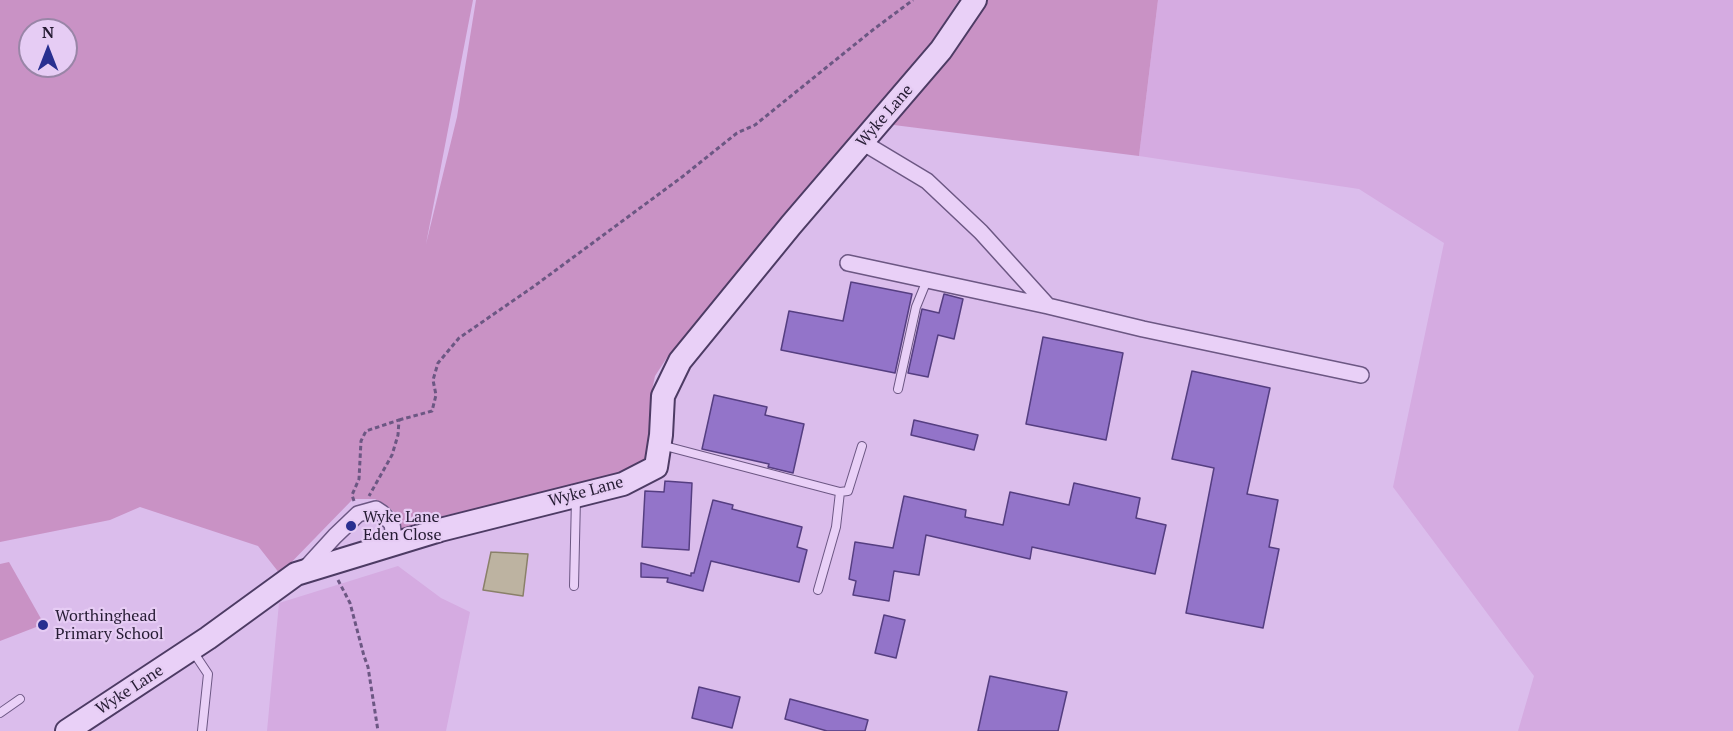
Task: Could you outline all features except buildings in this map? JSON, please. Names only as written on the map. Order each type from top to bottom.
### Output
[{"type":"street","name":"Wyke Lane","points":[[67,731],[192,649],[296,574],[440,530],[623,484],[656,467],[663,396],[680,361],[791,225],[941,50],[975,0]]},
{"type":"street","points":[[862,142],[927,181],[981,232],[1048,306]]},
{"type":"street","points":[[848,263],[1361,375]]},
{"type":"street","points":[[302,573],[335,536],[363,512],[376,509],[392,524],[395,544]]},
{"type":"lane","points":[[898,389],[916,307],[927,280]]},
{"type":"lane","points":[[660,444],[840,492],[848,491],[862,446]]},
{"type":"lane","points":[[818,590],[836,527],[840,492]]},
{"type":"lane","points":[[574,586],[576,496]]},
{"type":"lane","points":[[192,649],[208,675],[202,731]]},
{"type":"lane","points":[[0,713],[20,699]]},
{"type":"path","points":[[363,512],[352,495],[359,479],[361,441],[366,431],[432,411],[436,395],[434,380],[438,363],[459,338],[533,287],[682,177],[736,133],[755,125],[913,0]]},
{"type":"path","points":[[363,512],[395,448],[399,420]]},
{"type":"path","points":[[328,565],[338,579],[354,614],[373,688],[378,731]]},
{"type":"shaded area","points":[[0,0],[473,0],[426,244],[457,117],[476,0],[959,0],[923,55],[668,356],[655,376],[651,395],[652,432],[649,458],[627,474],[443,516],[399,530],[394,512],[384,504],[375,499],[353,499],[280,574],[258,546],[140,507],[110,520],[0,542]]},
{"type":"shaded area","points":[[975,0],[1158,0],[1139,156],[878,123]]},
{"type":"shaded area","points":[[1158,0],[1733,0],[1733,731],[1518,731],[1534,676],[1393,487],[1444,243],[1359,189],[1139,156]]},
{"type":"shaded area","points":[[491,552],[528,554],[523,596],[483,590]]},
{"type":"shaded area","points":[[9,562],[44,624],[0,641],[0,564]]},
{"type":"shaded area","points":[[398,566],[441,598],[470,612],[446,731],[267,731],[279,603]]},
{"type":"place","name":"Wyke Lane Eden Close","points":[[351,526]]},
{"type":"place","name":"Worthinghead Primary School","points":[[43,625]]}]
